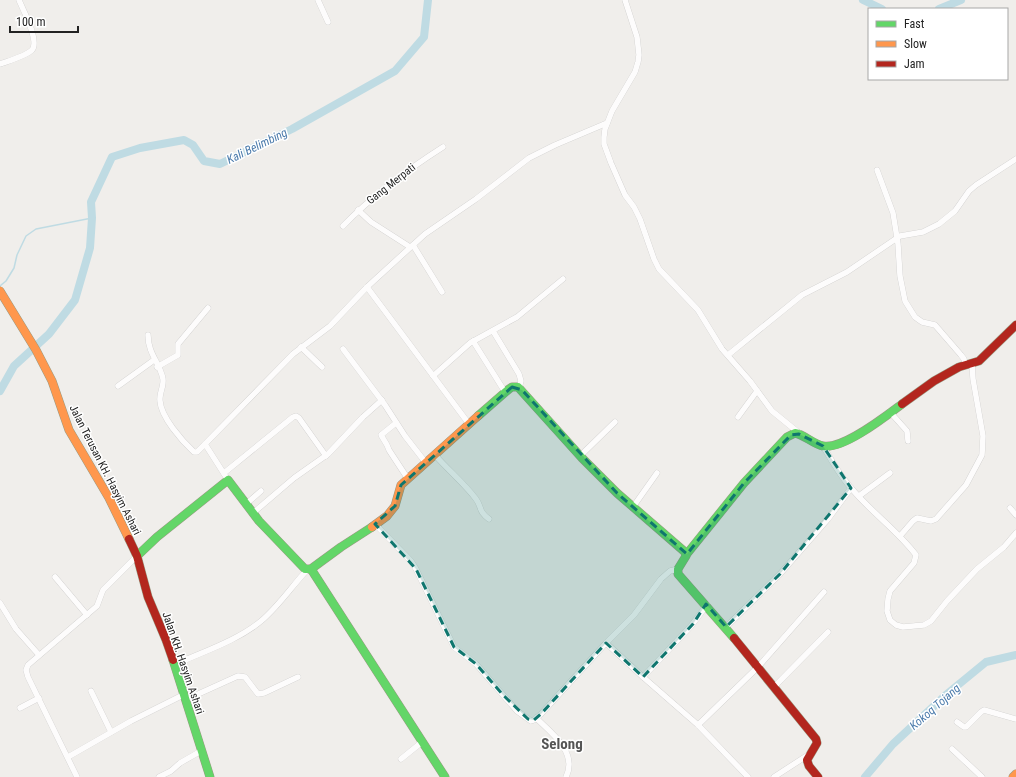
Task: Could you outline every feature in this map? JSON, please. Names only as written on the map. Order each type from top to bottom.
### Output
[{"type":"street","points":[[0,64],[29,52],[35,45],[35,40],[19,0]]},
{"type":"street","points":[[318,0],[328,22]]},
{"type":"street","points":[[625,0],[639,47],[638,62],[635,72],[612,111],[607,123],[604,137],[604,144],[619,183],[625,196],[634,206],[656,264],[664,276],[686,296],[698,310],[716,341],[772,411],[799,434],[823,446],[840,444],[871,427],[934,381],[959,367],[979,361],[1016,325]]},
{"type":"street","points":[[148,336],[149,347],[163,381],[160,400],[163,413],[173,428],[194,452],[197,452],[288,359],[301,347],[330,326],[367,287],[411,246],[438,224],[476,198],[529,158],[607,123]]},
{"type":"street","name":"Gang Merpati","points":[[343,226],[358,210],[407,170],[443,147]]},
{"type":"street","points":[[728,355],[802,295],[847,272],[897,238],[904,235],[922,232],[939,224],[955,211],[969,191],[976,185],[1016,159]]},
{"type":"street","points":[[876,170],[890,202],[897,238],[902,289],[905,301],[915,317],[922,322],[935,325],[968,365],[973,379],[984,436],[982,455],[966,485],[936,519],[931,521],[917,518],[900,536]]},
{"type":"street","points":[[358,210],[371,222],[411,246],[442,292]]},
{"type":"street","points":[[433,376],[473,341],[493,331],[528,308],[563,279]]},
{"type":"street","points":[[367,287],[469,424]]},
{"type":"street","name":"Jalan Terusan KH. Hasyim Ashari","points":[[0,291],[36,349],[52,381],[69,430],[84,458],[109,498],[138,556]]},
{"type":"street","points":[[157,367],[178,355],[178,344],[208,308]]},
{"type":"street","points":[[493,331],[519,374],[522,381],[520,388]]},
{"type":"street","points":[[473,341],[505,392]]},
{"type":"street","points":[[301,347],[322,367]]},
{"type":"street","points":[[343,349],[382,400],[396,423],[426,463]]},
{"type":"street","points":[[118,386],[154,360]]},
{"type":"street","points":[[174,665],[213,648],[254,626],[269,613],[309,570],[390,512],[395,506],[399,488],[512,387],[520,388],[580,456],[617,493],[683,550],[686,555]]},
{"type":"street","points":[[738,417],[757,391]]},
{"type":"street","points":[[253,513],[294,478],[326,456],[363,417],[382,400]]},
{"type":"street","points":[[890,412],[907,431],[908,441]]},
{"type":"street","points":[[77,777],[28,677],[26,670],[28,665],[87,615],[98,604],[103,590],[157,537],[293,417],[296,416],[299,418],[326,456]]},
{"type":"street","points":[[580,456],[614,422]]},
{"type":"street","points":[[396,423],[381,435],[408,479]]},
{"type":"street","points":[[774,777],[808,755],[815,747],[817,741],[726,627],[678,574],[678,569],[686,555],[763,462],[787,437],[794,433],[799,434]]},
{"type":"street","points":[[206,444],[226,476],[253,513],[295,560],[309,570],[445,777]]},
{"type":"street","points":[[823,446],[837,471],[851,488],[900,536],[916,555],[912,566],[890,591],[887,611],[890,620],[896,625],[904,627],[924,625],[931,621],[947,601],[977,569],[1004,547],[1016,533]]},
{"type":"street","points":[[435,455],[476,499],[480,511],[489,520]]},
{"type":"street","points":[[633,507],[657,473]]},
{"type":"street","points":[[859,496],[890,473]]},
{"type":"street","points":[[726,627],[780,574],[828,519],[851,488]]},
{"type":"street","points":[[246,504],[261,491]]},
{"type":"street","points":[[1010,508],[1016,515]]},
{"type":"street","points":[[375,524],[407,557],[416,569],[454,648],[476,664],[517,711],[531,721],[536,718],[639,610],[647,596],[660,579],[670,571],[678,569]]},
{"type":"street","name":"Jalan KH. Hasyim Ashari","points":[[138,556],[148,596],[166,640],[210,777]]},
{"type":"street","points":[[55,577],[87,615]]},
{"type":"street","points":[[698,725],[758,667],[824,592]]},
{"type":"street","points":[[0,603],[16,629],[39,655]]},
{"type":"street","points":[[643,677],[691,626],[706,605]]},
{"type":"street","points":[[774,687],[828,632]]},
{"type":"street","points":[[606,643],[698,725],[748,777]]},
{"type":"street","points":[[68,757],[111,732],[184,697],[238,676],[245,677],[258,694],[264,693],[298,677]]},
{"type":"street","points":[[91,691],[111,732]]},
{"type":"street","points":[[20,708],[39,698]]},
{"type":"street","points":[[957,722],[966,727],[984,710],[1016,719]]},
{"type":"street","points":[[536,718],[552,732],[564,746],[568,755],[570,766],[566,777]]},
{"type":"street","points":[[401,759],[422,742]]},
{"type":"street","points":[[952,749],[982,777]]},
{"type":"street","points":[[159,777],[171,771],[180,763],[201,751]]},
{"type":"street","points":[[808,755],[807,762],[818,777]]},
{"type":"street","points":[[1013,777],[1016,774]]},
{"type":"highlighted area","points":[[512,387],[522,390],[617,493],[687,554],[744,483],[791,435],[799,434],[823,446],[851,488],[780,574],[726,627],[706,604],[693,624],[643,677],[606,643],[541,714],[534,720],[528,719],[503,695],[476,664],[454,647],[416,569],[375,524],[395,506],[401,485]]},
{"type":"waterway","name":"Kali Belimbing","points":[[0,391],[14,366],[49,334],[75,300],[90,248],[92,218],[91,202],[112,157],[140,148],[184,140],[193,145],[204,161],[220,164],[292,129],[395,71],[424,37],[428,0]]},
{"type":"waterway","name":"Kali Belimbing","points":[[863,0],[880,8]]},
{"type":"waterway","name":"Kali Belimbing","points":[[941,8],[961,0]]},
{"type":"waterway","points":[[0,286],[6,281],[14,268],[17,255],[26,236],[36,229],[92,218]]},
{"type":"waterway","name":"Kokoq Tojang","points":[[865,777],[893,744],[947,694],[986,662],[1016,655]]},
{"type":"traffic: fast","points":[[478,416],[509,389],[512,387],[518,387],[582,458],[617,493],[685,552],[686,556],[678,569],[678,574],[734,638]]},
{"type":"traffic: fast","points":[[686,555],[744,483],[787,437],[795,433],[823,446],[831,446],[842,443],[864,431],[902,404]]},
{"type":"traffic: fast","points":[[137,556],[157,537],[228,480],[259,521],[305,569],[311,569],[372,527]]},
{"type":"traffic: fast","points":[[311,569],[445,777]]},
{"type":"traffic: fast","points":[[173,660],[210,777]]},
{"type":"traffic: slow","points":[[0,291],[36,350],[52,381],[69,430],[109,498],[129,539]]},
{"type":"traffic: slow","points":[[372,527],[387,516],[395,506],[401,485],[478,416]]},
{"type":"traffic: slow","points":[[1013,777],[1016,774]]},
{"type":"traffic: jam","points":[[902,404],[934,381],[959,367],[979,361],[1016,325]]},
{"type":"traffic: jam","points":[[129,539],[137,556],[148,597],[173,660]]},
{"type":"traffic: jam","points":[[734,638],[816,739],[817,743],[807,760],[809,766],[818,777]]},
{"type":"district","name":"Selong","points":[[562,744]]}]
